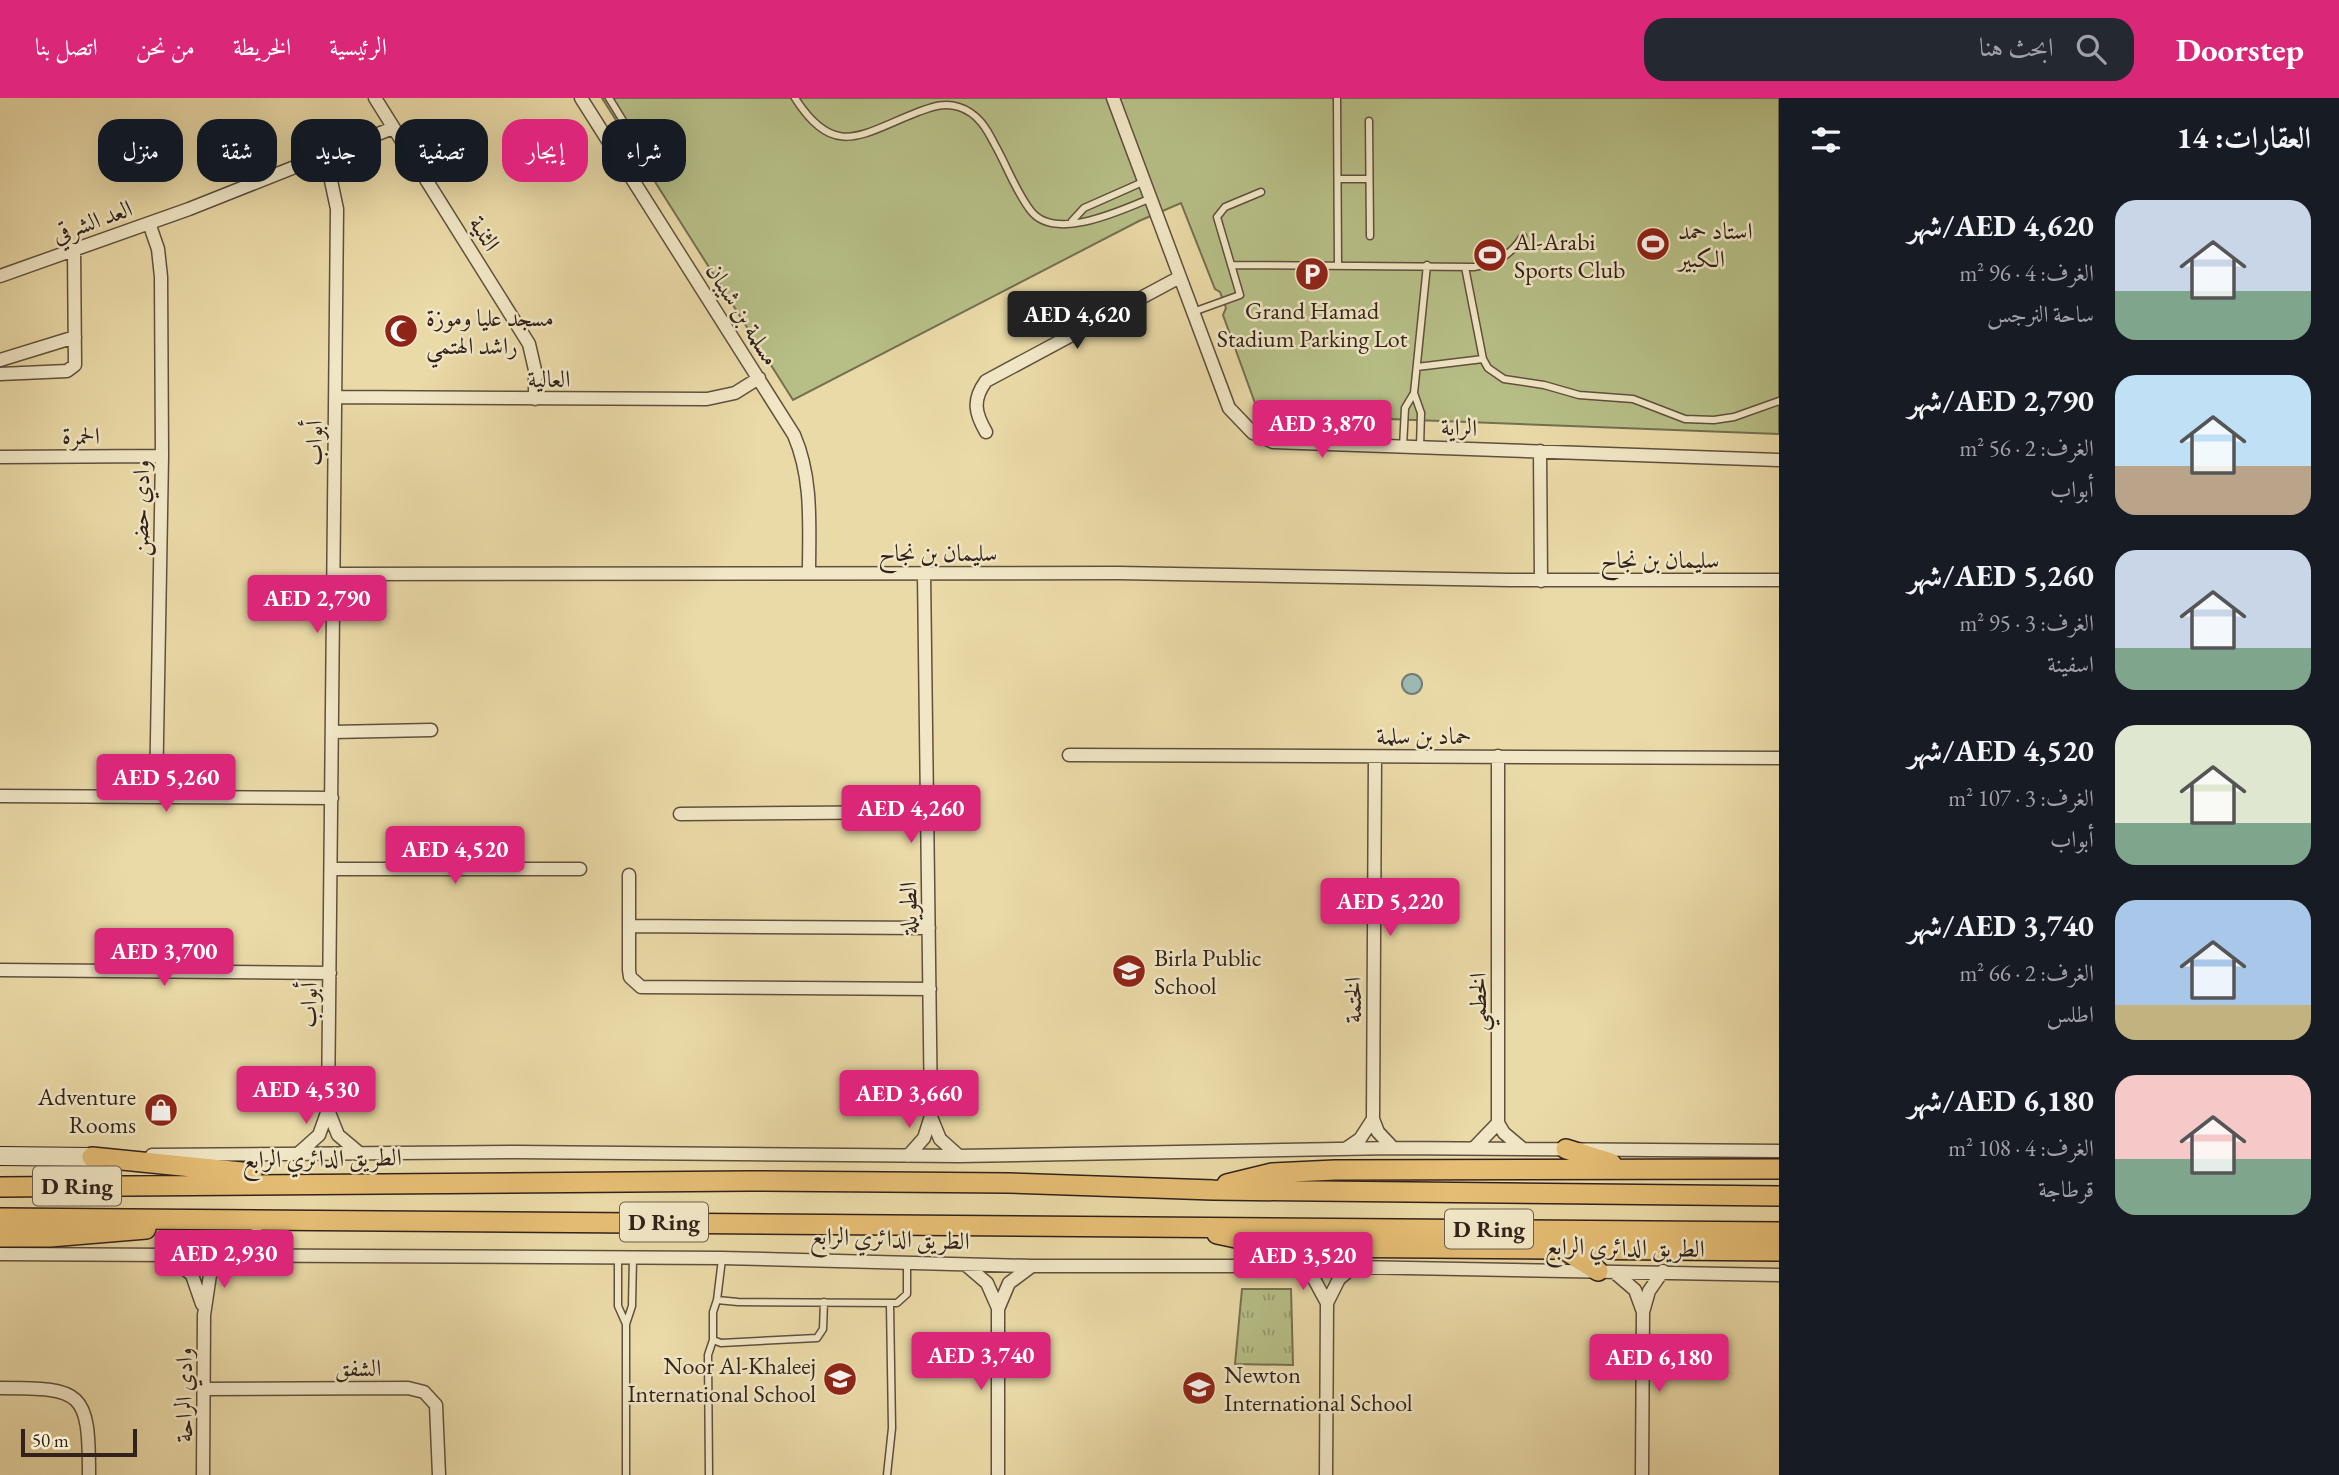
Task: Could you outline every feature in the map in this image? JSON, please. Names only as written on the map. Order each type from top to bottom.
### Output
[{"type":"main road","points":[[1566,1149],[1628,1169]]},
{"type":"main road","name":"الطريق الدائري الرابع","points":[[0,1156],[92,1157]]},
{"type":"main road","points":[[92,1157],[333,1182]]},
{"type":"main road","name":"D Ring","points":[[1213,1190],[1252,1177],[1293,1172],[1779,1169]]},
{"type":"main road","name":"الطريق الدائري الرابع","points":[[0,1186],[333,1182],[995,1183],[1213,1190],[1779,1196]]},
{"type":"main road","name":"الطريق الدائري الرابع","points":[[0,1218],[272,1218],[1779,1232]]},
{"type":"main road","points":[[0,1237],[114,1233],[238,1219]]},
{"type":"main road","points":[[1199,1227],[1241,1241],[1284,1246],[1779,1251]]},
{"type":"main road","points":[[1560,1249],[1606,1271]]},
{"type":"street","name":"الثنية","points":[[375,98],[529,344],[536,370],[535,399]]},
{"type":"street","name":"مسلمة بن شيبان","points":[[581,98],[794,435],[806,469],[809,573]]},
{"type":"street","name":"الراية","points":[[1114,98],[1229,408],[1253,433],[1273,442],[1779,460]]},
{"type":"street","name":"العد الشرقي","points":[[381,133],[393,128]]},
{"type":"street","name":"العد الشرقي","points":[[0,276],[291,170]]},
{"type":"street","name":"أبواب","points":[[299,1152],[319,1135],[328,1110],[337,209],[331,182]]},
{"type":"street","name":"وادي حضن","points":[[149,223],[161,263],[162,456],[156,797]]},
{"type":"street","points":[[0,374],[67,371],[75,365],[74,249]]},
{"type":"street","points":[[986,432],[977,416],[975,400],[986,381],[1180,277]]},
{"type":"street","points":[[0,360],[75,337]]},
{"type":"street","name":"العالية","points":[[335,397],[707,399],[735,393],[759,378]]},
{"type":"street","points":[[1539,451],[1541,581]]},
{"type":"street","name":"الحمرة","points":[[0,457],[162,456]]},
{"type":"street","name":"سليمان بن نجاح","points":[[334,574],[924,573],[1541,581],[1779,580]]},
{"type":"street","name":"الطويلة","points":[[908,1156],[924,1138],[931,1116],[924,573]]},
{"type":"street","points":[[332,732],[431,730]]},
{"type":"street","name":"حماد بن سلمة","points":[[1069,755],[1779,758]]},
{"type":"street","name":"الخطمي","points":[[1498,1123],[1499,756]]},
{"type":"street","name":"الختمة","points":[[1373,1119],[1375,757]]},
{"type":"street","points":[[0,796],[332,798]]},
{"type":"street","points":[[680,814],[928,812]]},
{"type":"street","points":[[331,869],[580,869]]},
{"type":"street","points":[[629,875],[630,977],[641,987],[930,989]]},
{"type":"street","points":[[629,926],[929,928]]},
{"type":"street","points":[[0,970],[330,973]]},
{"type":"street","name":"أبواب","points":[[328,1110],[338,1135],[359,1152]]},
{"type":"street","name":"الطويلة","points":[[931,1116],[940,1139],[959,1156]]},
{"type":"street","points":[[1373,1119],[1378,1132],[1393,1148]]},
{"type":"street","points":[[1347,1148],[1360,1139],[1373,1119]]},
{"type":"street","points":[[1474,1148],[1498,1123],[1504,1133],[1523,1149]]},
{"type":"street","name":"الطريق الدائري الرابع","points":[[92,1157],[299,1152],[959,1156],[1347,1148],[1779,1151]]},
{"type":"street","name":"الطريق الدائري الرابع","points":[[0,1254],[722,1258],[1032,1266],[1301,1266],[1779,1275]]},
{"type":"street","name":"وادي الراحة","points":[[170,1255],[192,1275],[204,1315]]},
{"type":"street","name":"وادي الراحة","points":[[203,1475],[204,1315],[210,1275],[226,1255]]},
{"type":"street","points":[[966,1264],[987,1283],[998,1309],[998,1475]]},
{"type":"street","points":[[998,1309],[1009,1283],[1032,1266]]},
{"type":"street","points":[[1301,1266],[1314,1279],[1327,1303]]},
{"type":"street","points":[[1326,1475],[1327,1303],[1339,1279],[1352,1268]]},
{"type":"street","points":[[1606,1271],[1635,1290],[1643,1312]]},
{"type":"street","points":[[1642,1475],[1643,1312],[1650,1291],[1663,1271]]},
{"type":"street","points":[[0,1388],[54,1388],[68,1394],[80,1404],[87,1418],[89,1475]]},
{"type":"street","name":"الشفق","points":[[204,1390],[408,1388],[424,1392],[436,1405],[439,1475]]},
{"type":"lane","points":[[609,98],[622,119]]},
{"type":"lane","points":[[795,98],[816,127],[837,137],[859,135],[941,105],[962,108],[982,122],[1036,217],[1053,224],[1096,220],[1151,198]]},
{"type":"lane","points":[[1337,98],[1338,265]]},
{"type":"lane","points":[[1369,121],[1370,236]]},
{"type":"lane","points":[[1338,179],[1369,179]]},
{"type":"lane","points":[[1072,221],[1084,208],[1145,181]]},
{"type":"lane","points":[[1193,312],[1240,295],[1217,225],[1219,213],[1225,207],[1261,192]]},
{"type":"lane","points":[[1231,265],[1465,267],[1499,261],[1509,254],[1523,236]]},
{"type":"lane","points":[[1403,447],[1404,414],[1414,393],[1427,265]]},
{"type":"lane","points":[[1465,267],[1483,359],[1488,368],[1504,379],[1544,385],[1579,395],[1633,399],[1685,419],[1714,421],[1779,401]]},
{"type":"lane","points":[[1417,367],[1483,359]]},
{"type":"lane","points":[[1414,393],[1421,413],[1420,447]]},
{"type":"lane","points":[[1770,405],[1779,407]]},
{"type":"lane","points":[[226,1255],[272,1218]]},
{"type":"lane","points":[[618,1257],[618,1306],[626,1324]]},
{"type":"lane","points":[[626,1475],[626,1324],[632,1306],[633,1257]]},
{"type":"lane","points":[[709,1475],[708,1355],[713,1340],[713,1312],[722,1258]]},
{"type":"lane","points":[[717,1300],[890,1304],[901,1301],[907,1294],[908,1262]]},
{"type":"lane","points":[[713,1340],[721,1343],[817,1338],[823,1329],[824,1303]]},
{"type":"lane","points":[[887,1475],[892,1429],[890,1304]]},
{"type":"green space","name":"Al-Arabi Sports Club","points":[[602,98],[1779,98],[1779,434],[1259,414],[1223,315],[1226,308],[1220,292],[1215,289],[1181,203],[1139,221],[793,400],[655,182],[686,182],[686,119],[615,119]]},
{"type":"green space","points":[[1242,1289],[1291,1289],[1293,1365],[1235,1364]]},
{"type":"water","points":[[1412,674],[1419,677],[1422,684],[1419,691],[1412,694],[1405,691],[1402,684],[1405,677]]},
{"type":"place","name":"استاد حمد الكبير","points":[[1653,244]]},
{"type":"place","name":"Al-Arabi Sports Club","points":[[1490,255]]},
{"type":"place","name":"Grand Hamad Stadium Parking Lot","points":[[1312,274]]},
{"type":"place","name":"مسجد عليا وموزة راشد الهتمي","points":[[401,331]]},
{"type":"place","name":"Birla Public School","points":[[1129,971]]},
{"type":"place","name":"Adventure Rooms","points":[[161,1110]]},
{"type":"place","name":"Noor Al-Khaleej International School","points":[[840,1379]]},
{"type":"place","name":"Newton International School","points":[[1199,1388]]}]
